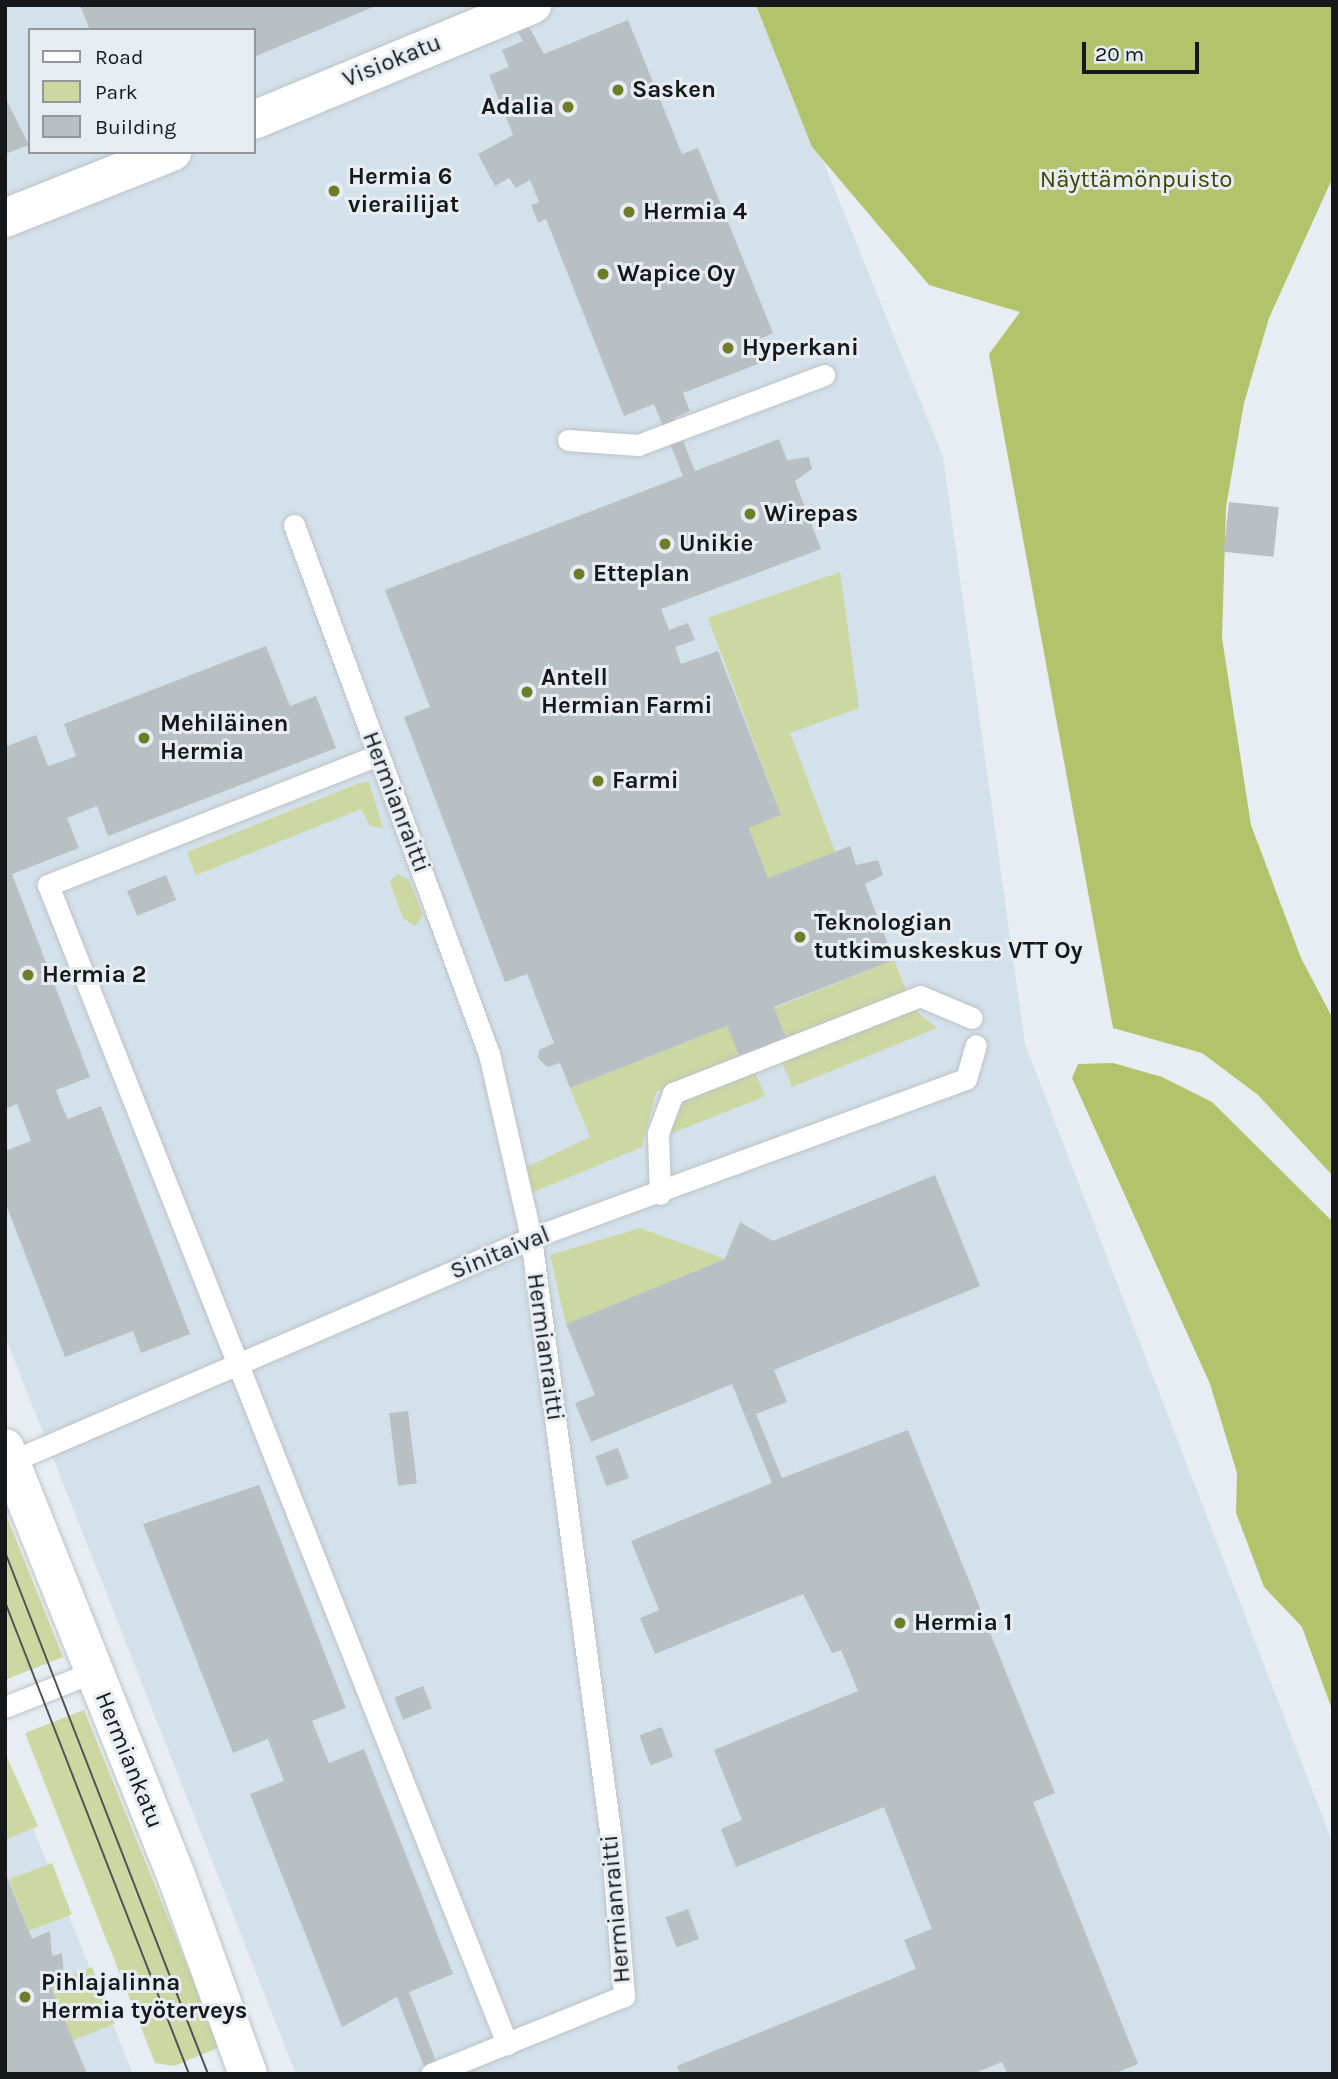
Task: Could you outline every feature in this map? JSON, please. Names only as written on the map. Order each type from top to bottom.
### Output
[{"type":"street","name":"Visiokatu","points":[[256,119],[532,5]]},
{"type":"street","points":[[5,218],[167,154]]},
{"type":"street","name":"Hermiankatu","points":[[7,1458],[93,1672],[248,2074]]},
{"type":"lane","points":[[568,439],[638,445],[824,375]]},
{"type":"lane","name":"Hermianraitti","points":[[294,525],[485,1042],[531,1238],[611,1838],[624,1996],[431,2074]]},
{"type":"lane","points":[[378,755],[48,885],[507,2044]]},
{"type":"lane","points":[[660,1194],[658,1133],[673,1093],[920,996],[972,1018]]},
{"type":"lane","name":"Sinitaival","points":[[7,1458],[236,1365],[531,1238],[660,1194],[966,1079],[976,1045]]},
{"type":"lane","points":[[5,1707],[93,1672]]},
{"type":"shaded area","points":[[5,5],[760,5],[943,457],[1025,1044],[1333,1844],[1333,2074],[296,2074],[5,1336]]},
{"type":"shaded area","points":[[5,1759],[133,2074],[5,2074]]},
{"type":"green space","name":"Näyttämönpuisto","points":[[756,5],[1333,5],[1333,177],[1269,318],[1244,403],[1226,507],[1222,638],[1251,825],[1301,958],[1333,1019],[1333,1176],[1258,1095],[1202,1053],[1113,1028],[989,354],[1020,312],[929,285],[812,147]]},
{"type":"green space","points":[[840,572],[859,708],[790,733],[835,852],[768,878],[749,828],[781,815],[708,618]]},
{"type":"green space","points":[[362,782],[369,782],[383,828],[370,826],[361,809],[196,875],[187,852]]},
{"type":"green space","points":[[397,874],[409,880],[423,915],[415,926],[403,918],[390,882]]},
{"type":"green space","points":[[894,960],[907,992],[788,1041],[774,1008]]},
{"type":"green space","points":[[913,1009],[937,1028],[792,1087],[781,1059]]},
{"type":"green space","points":[[727,1026],[740,1058],[656,1092],[642,1147],[531,1193],[525,1168],[590,1137],[570,1088]]},
{"type":"green space","points":[[1113,1063],[1162,1077],[1212,1102],[1333,1222],[1333,1712],[1302,1627],[1264,1587],[1236,1513],[1237,1473],[1210,1384],[1072,1078],[1078,1064]]},
{"type":"green space","points":[[754,1070],[765,1096],[670,1134],[684,1099]]},
{"type":"green space","points":[[640,1228],[725,1259],[566,1324],[550,1255]]},
{"type":"green space","points":[[5,1512],[63,1657],[5,1680]]},
{"type":"green space","points":[[84,1710],[220,2047],[174,2066],[155,2063],[25,1733]]},
{"type":"green space","points":[[5,1753],[38,1826],[5,1840]]},
{"type":"green space","points":[[52,1863],[72,1914],[29,1931],[9,1879]]},
{"type":"green space","points":[[92,1967],[115,2024],[72,2041],[49,1984]]},
{"type":"building","points":[[80,5],[378,5],[256,56],[256,28],[89,28]]},
{"type":"building","name":"Farmi","points":[[501,5],[517,5],[544,54],[628,20],[682,154],[698,148],[773,333],[755,341],[763,362],[683,393],[690,411],[674,418],[695,471],[779,439],[787,460],[809,457],[812,469],[795,481],[821,549],[661,609],[669,630],[688,623],[695,640],[675,647],[681,664],[718,651],[781,815],[749,828],[768,878],[850,846],[856,865],[878,860],[883,875],[865,884],[894,960],[774,1007],[787,1040],[740,1058],[727,1026],[570,1088],[560,1063],[547,1067],[538,1058],[539,1050],[554,1043],[527,974],[505,982],[404,717],[430,707],[385,590],[683,476],[654,404],[624,416],[546,219],[538,223],[531,205],[539,202],[530,180],[516,188],[509,178],[495,186],[478,154],[513,135],[489,75],[509,67],[502,50],[523,41]]},
{"type":"building","points":[[5,97],[28,145],[5,154]]},
{"type":"building","points":[[1229,502],[1279,507],[1273,557],[1224,552]]},
{"type":"building","name":"Hermia 2","points":[[266,646],[290,706],[316,696],[336,748],[108,836],[97,806],[67,818],[79,848],[12,874],[90,1077],[56,1090],[61,1104],[68,1119],[101,1106],[190,1334],[141,1353],[133,1331],[65,1357],[5,1202],[5,1151],[31,1141],[17,1104],[5,1109],[5,747],[36,735],[48,766],[76,756],[64,724]]},
{"type":"building","points":[[166,875],[176,900],[137,916],[127,891]]},
{"type":"building","name":"Hermia 1","points":[[935,1175],[980,1286],[774,1370],[787,1402],[756,1414],[782,1478],[908,1430],[1055,1793],[1033,1802],[1138,2064],[1113,2074],[1007,2074],[1002,2062],[972,2074],[680,2074],[677,2066],[916,1969],[904,1940],[932,1929],[884,1807],[736,1867],[721,1829],[742,1820],[714,1750],[858,1691],[841,1650],[832,1653],[803,1594],[655,1654],[640,1618],[659,1610],[631,1541],[772,1483],[732,1384],[591,1442],[575,1403],[595,1395],[566,1324],[725,1259],[740,1222],[773,1241]]},
{"type":"building","points":[[408,1411],[417,1483],[398,1486],[389,1413]]},
{"type":"building","points":[[618,1448],[629,1478],[606,1486],[595,1456]]},
{"type":"building","points":[[259,1485],[346,1708],[312,1721],[329,1763],[364,1749],[453,1974],[409,1992],[441,2074],[427,2074],[397,1997],[342,2027],[250,1794],[284,1781],[268,1739],[233,1753],[143,1524]]},
{"type":"building","points":[[423,1686],[432,1708],[403,1720],[394,1698]]},
{"type":"building","points":[[662,1727],[673,1757],[650,1765],[639,1735]]},
{"type":"building","points":[[5,1872],[32,1939],[50,1931],[52,1956],[62,1953],[64,1976],[49,1982],[87,2074],[5,2074]]},
{"type":"building","points":[[688,1909],[699,1939],[676,1947],[665,1917]]},
{"type":"tram line","points":[[5,1552],[208,2074]]},
{"type":"tram line","points":[[5,1602],[189,2074]]},
{"type":"place","name":"Sasken","points":[[618,90]]},
{"type":"place","name":"Adalia","points":[[568,107]]},
{"type":"place","name":"Hermia 6 vierailijat","points":[[334,191]]},
{"type":"place","name":"Hermia 4","points":[[629,212]]},
{"type":"place","name":"Wapice Oy","points":[[603,274]]},
{"type":"place","name":"Hyperkani","points":[[728,348]]},
{"type":"place","name":"Wirepas","points":[[750,514]]},
{"type":"place","name":"Unikie","points":[[665,544]]},
{"type":"place","name":"Etteplan","points":[[579,574]]},
{"type":"place","name":"Antell Hermian Farmi","points":[[527,692]]},
{"type":"place","name":"Mehiläinen Hermia","points":[[144,738]]},
{"type":"place","name":"Farmi","points":[[598,781]]},
{"type":"place","name":"Teknologian tutkimuskeskus VTT Oy","points":[[800,937]]},
{"type":"place","name":"Hermia 2","points":[[28,975]]},
{"type":"place","name":"Hermia 1","points":[[900,1623]]},
{"type":"place","name":"Pihlajalinna Hermia työterveys","points":[[25,1997]]}]
